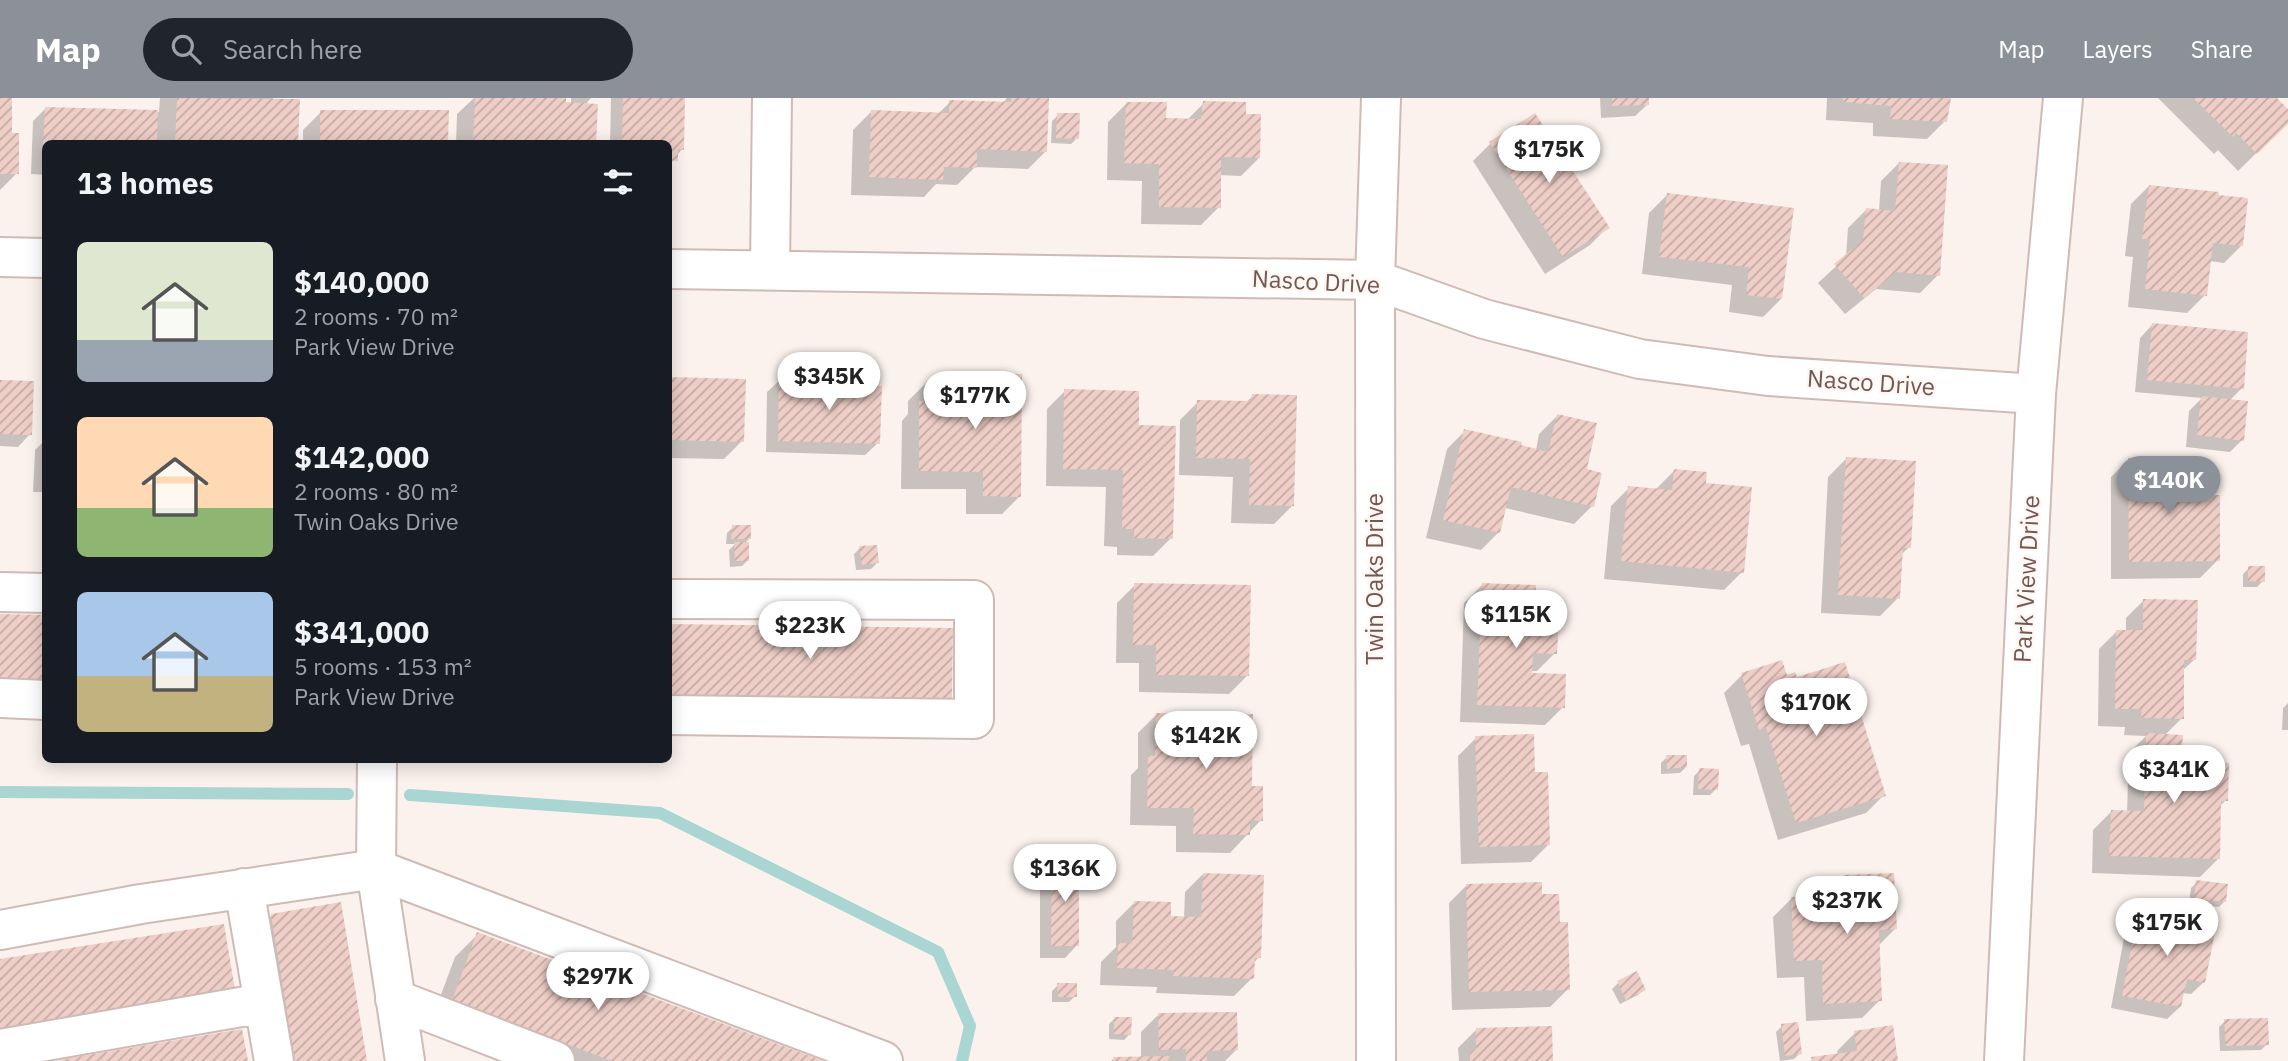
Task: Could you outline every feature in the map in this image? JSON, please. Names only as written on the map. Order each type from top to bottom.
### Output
[{"type":"street","points":[[769,270],[772,98]]},
{"type":"street","name":"Twin Oaks Drive","points":[[1376,1061],[1375,280],[1381,98]]},
{"type":"street","name":"Park View Drive","points":[[2004,1061],[2036,394],[2063,98]]},
{"type":"street","points":[[0,257],[42,258]]},
{"type":"street","name":"Nasco Drive","points":[[672,269],[1375,280],[1484,319],[1640,359],[1768,376],[2036,394]]},
{"type":"street","points":[[0,592],[42,593]]},
{"type":"street","points":[[672,599],[974,600],[974,719],[672,715]]},
{"type":"street","points":[[0,698],[42,700]]},
{"type":"street","points":[[377,763],[376,869],[405,1061]]},
{"type":"street","points":[[0,930],[141,904],[376,869],[883,1061]]},
{"type":"street","points":[[244,888],[274,1061]]},
{"type":"street","points":[[396,999],[555,1061]]},
{"type":"street","points":[[0,1049],[264,1003]]},
{"type":"building","points":[[0,98],[12,98],[12,133],[19,133],[19,174],[0,174]]},
{"type":"building","points":[[177,98],[300,99],[298,140],[175,140]]},
{"type":"building","points":[[475,98],[566,98],[566,102],[598,104],[596,140],[473,140]]},
{"type":"building","points":[[623,98],[685,98],[684,150],[678,149],[678,161],[672,160],[672,140],[622,140]]},
{"type":"building","points":[[1011,98],[1049,98],[1047,152],[977,149],[977,168],[944,167],[943,180],[869,177],[871,110],[949,113],[949,100],[1011,102]]},
{"type":"building","points":[[1612,98],[1649,98],[1649,105],[1612,106]]},
{"type":"building","points":[[1843,98],[1951,98],[1947,122],[1890,119],[1891,106],[1843,102]]},
{"type":"building","points":[[2193,98],[2277,98],[2288,109],[2288,124],[2257,154],[2236,133],[2233,137]]},
{"type":"building","points":[[1203,101],[1246,102],[1246,114],[1261,114],[1260,158],[1221,157],[1221,208],[1159,207],[1159,164],[1124,163],[1126,102],[1167,102],[1166,118],[1201,119]]},
{"type":"building","points":[[45,107],[158,110],[157,140],[43,140]]},
{"type":"building","points":[[320,110],[449,110],[448,140],[320,140]]},
{"type":"building","points":[[1057,113],[1080,113],[1079,139],[1056,138]]},
{"type":"building","points":[[1535,113],[1610,228],[1563,257],[1489,142]]},
{"type":"building","points":[[1899,162],[1948,165],[1940,276],[1896,272],[1864,298],[1834,264],[1863,240],[1866,208],[1895,211]]},
{"type":"building","points":[[2149,185],[2219,192],[2218,195],[2248,198],[2243,246],[2213,243],[2207,296],[2145,289],[2150,239],[2142,239]]},
{"type":"building","points":[[1667,193],[1794,208],[1782,299],[1746,295],[1749,267],[1659,257]]},
{"type":"building","points":[[2152,323],[2248,332],[2244,389],[2147,380]]},
{"type":"building","points":[[981,374],[1022,374],[1021,497],[983,496],[983,472],[919,471],[919,401],[925,401],[926,381],[981,382]]},
{"type":"building","points":[[672,377],[746,379],[744,442],[672,440]]},
{"type":"building","points":[[779,378],[832,380],[832,385],[882,386],[880,444],[778,441]]},
{"type":"building","points":[[0,380],[34,381],[32,435],[0,434]]},
{"type":"building","points":[[1064,389],[1139,391],[1139,425],[1176,426],[1173,539],[1134,538],[1134,529],[1122,529],[1123,470],[1063,469]]},
{"type":"building","points":[[1252,394],[1297,395],[1294,506],[1249,505],[1250,459],[1196,458],[1197,400],[1251,401]]},
{"type":"building","points":[[2201,396],[2248,401],[2244,441],[2197,435]]},
{"type":"building","points":[[1557,414],[1597,423],[1587,469],[1602,473],[1594,507],[1511,487],[1500,533],[1443,520],[1464,429],[1522,442],[1521,445],[1548,452]]},
{"type":"building","points":[[1846,457],[1916,461],[1911,548],[1903,548],[1900,599],[1838,595]]},
{"type":"building","points":[[2179,457],[2179,496],[2220,495],[2220,561],[2129,562],[2128,458]]},
{"type":"building","points":[[1674,469],[1707,472],[1706,483],[1752,487],[1744,573],[1621,561],[1628,486],[1672,490]]},
{"type":"building","points":[[732,525],[751,525],[751,539],[731,539]]},
{"type":"building","points":[[734,542],[749,542],[749,561],[735,561]]},
{"type":"building","points":[[877,545],[879,563],[862,565],[859,546]]},
{"type":"building","points":[[2248,566],[2265,566],[2265,582],[2248,581]]},
{"type":"building","points":[[1134,583],[1251,585],[1249,676],[1156,675],[1156,645],[1133,645]]},
{"type":"building","points":[[1482,583],[1536,585],[1535,609],[1539,609],[1538,617],[1559,617],[1557,654],[1533,653],[1532,673],[1566,674],[1565,708],[1477,705]]},
{"type":"building","points":[[2143,599],[2198,600],[2196,660],[2184,660],[2184,719],[2141,718],[2142,709],[2115,709],[2116,630],[2143,630]]},
{"type":"building","points":[[0,614],[42,615],[42,687],[0,687]]},
{"type":"building","points":[[672,624],[953,628],[952,699],[672,695]]},
{"type":"building","points":[[1782,660],[1787,675],[1795,672],[1797,677],[1845,662],[1886,796],[1796,823],[1766,727],[1759,730],[1741,673]]},
{"type":"building","points":[[1156,713],[1253,714],[1252,786],[1263,786],[1263,821],[1250,820],[1250,835],[1193,834],[1194,808],[1147,808],[1148,755],[1155,756]]},
{"type":"building","points":[[2146,733],[2183,735],[2182,746],[2205,747],[2205,762],[2229,763],[2228,801],[2221,801],[2220,859],[2109,856],[2111,810],[2144,811]]},
{"type":"building","points":[[1534,734],[1535,772],[1548,772],[1550,845],[1479,847],[1475,736]]},
{"type":"building","points":[[1666,755],[1687,755],[1687,767],[1667,769]]},
{"type":"building","points":[[1699,768],[1719,769],[1718,790],[1698,789]]},
{"type":"building","points":[[1052,861],[1079,861],[1079,946],[1051,946]]},
{"type":"building","points":[[1203,873],[1264,875],[1261,958],[1255,958],[1254,979],[1173,976],[1174,970],[1117,968],[1118,943],[1132,943],[1134,901],[1171,902],[1171,916],[1201,917]]},
{"type":"building","points":[[1894,873],[1897,929],[1879,930],[1882,1001],[1823,1004],[1822,960],[1794,961],[1791,897],[1845,895],[1844,875]]},
{"type":"building","points":[[2196,880],[2228,884],[2226,902],[2194,899]]},
{"type":"building","points":[[1542,882],[1542,894],[1559,894],[1560,922],[1568,922],[1570,990],[1469,992],[1466,884]]},
{"type":"building","points":[[341,902],[367,1061],[295,1061],[271,914]]},
{"type":"building","points":[[2138,912],[2216,927],[2205,983],[2187,979],[2181,1007],[2122,996]]},
{"type":"building","points":[[224,924],[236,996],[0,1033],[0,959]]},
{"type":"building","points":[[477,932],[823,1061],[612,1061],[452,1001]]},
{"type":"building","points":[[1637,971],[1646,990],[1626,1000],[1617,981]]},
{"type":"building","points":[[1057,983],[1077,983],[1077,997],[1058,997]]},
{"type":"building","points":[[1237,1012],[1238,1050],[1207,1051],[1207,1061],[1186,1061],[1186,1049],[1159,1050],[1158,1013]]},
{"type":"building","points":[[1114,1017],[1132,1017],[1131,1035],[1114,1034]]},
{"type":"building","points":[[2268,1018],[2269,1045],[2226,1046],[2224,1019]]},
{"type":"building","points":[[1798,1022],[1802,1054],[1785,1056],[1781,1024]]},
{"type":"building","points":[[1893,1025],[1898,1061],[1812,1061],[1811,1057],[1857,1051],[1854,1031]]},
{"type":"building","points":[[1552,1026],[1553,1061],[1470,1061],[1470,1051],[1476,1050],[1476,1028]]},
{"type":"building","points":[[242,1029],[248,1061],[59,1060]]},
{"type":"building","points":[[1169,1056],[1169,1061],[1113,1061],[1113,1057]]},
{"type":"waterway","points":[[0,792],[348,794]]},
{"type":"waterway","points":[[410,795],[660,813],[938,952],[970,1026],[962,1061]]}]
